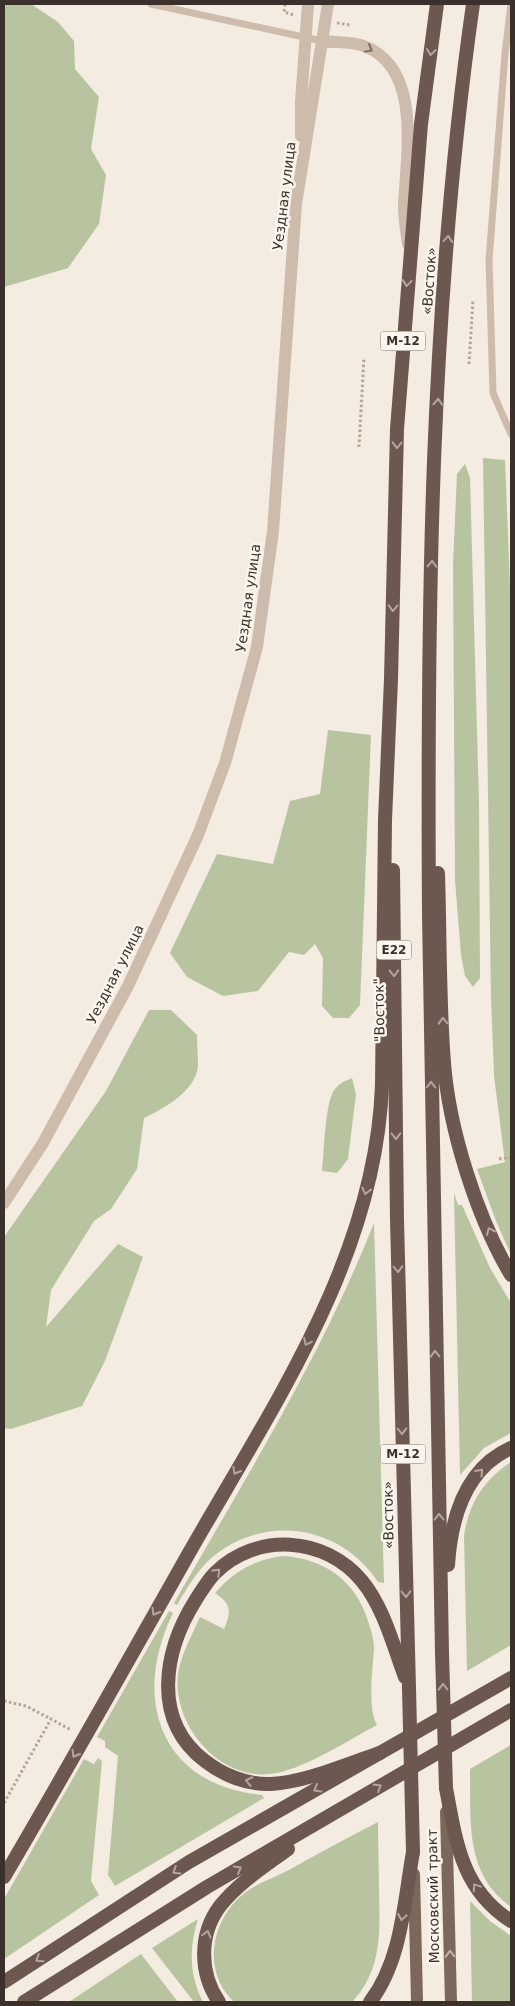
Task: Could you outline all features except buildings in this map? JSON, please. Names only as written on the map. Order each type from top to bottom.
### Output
[{"type":"highway","name":"«Восток»","points":[[391,679],[397,428],[409,261],[422,124],[437,4]]},
{"type":"highway","name":"«Восток»","points":[[427,683],[443,300],[458,126],[473,4]]},
{"type":"highway","points":[[4,1877],[302,1352],[350,1248],[372,1168],[381,1109],[385,820],[391,679]]},
{"type":"highway","name":"\"Восток\"","points":[[391,679],[397,1220]]},
{"type":"highway","points":[[427,683],[432,1204],[446,1788],[457,1846],[468,1875],[491,1905],[511,1921]]},
{"type":"highway","points":[[427,683],[437,838],[444,1063],[454,1120],[466,1168],[485,1220],[511,1275]]},
{"type":"highway","name":"«Восток»","points":[[370,2002],[381,1986],[394,1954],[413,1852],[397,1220]]},
{"type":"highway","points":[[442,1653],[450,1541],[454,1517],[459,1504],[475,1477],[496,1457],[511,1448]]},
{"type":"highway","points":[[380,1753],[298,1779],[270,1784],[239,1780],[212,1766],[188,1744],[179,1731],[168,1698],[167,1680],[172,1650],[189,1611],[214,1574],[239,1556],[270,1545],[293,1544],[316,1548],[342,1562],[368,1590],[386,1625],[409,1688]]},
{"type":"highway","points":[[4,1982],[190,1862],[511,1677]]},
{"type":"highway","points":[[24,2002],[136,1931],[511,1710]]},
{"type":"highway","points":[[487,1724],[511,1716]]},
{"type":"highway","points":[[219,2002],[208,1982],[204,1965],[204,1947],[210,1926],[218,1909],[232,1894],[323,1820]]},
{"type":"main road","name":"Московский тракт","points":[[446,1788],[451,2002]]},
{"type":"main road","name":"Московский тракт","points":[[413,1852],[417,2002]]},
{"type":"street","points":[[302,159],[301,102],[308,4]]},
{"type":"street","name":"Уездная улица","points":[[4,1203],[43,1142],[128,986],[198,835],[233,734],[257,648],[272,531],[296,204],[302,159],[314,102],[328,4]]},
{"type":"street","points":[[322,41],[363,45],[375,52],[386,62],[405,94],[408,120],[404,209],[409,261]]},
{"type":"lane","points":[[151,4],[322,41]]},
{"type":"lane","points":[[511,4],[505,54],[489,260],[494,393],[511,434]]},
{"type":"path","points":[[469,364],[473,300]]},
{"type":"path","points":[[358,447],[364,357]]},
{"type":"path","points":[[499,1159],[511,1158]]},
{"type":"path","points":[[4,1702],[26,1706],[71,1730]]},
{"type":"path","points":[[4,1803],[51,1719]]},
{"type":"green space","points":[[4,4],[31,4],[58,22],[74,41],[75,69],[99,97],[91,149],[106,175],[99,224],[68,268],[4,287]]},
{"type":"green space","points":[[483,458],[505,460],[510,586],[511,1255],[477,1169],[505,1162],[494,1076],[491,997]]},
{"type":"green space","points":[[465,464],[470,478],[479,804],[480,978],[473,987],[465,976],[461,955],[455,880],[453,564],[457,474]]},
{"type":"green space","points":[[328,730],[371,735],[360,1005],[349,1018],[333,1018],[322,1006],[323,958],[315,944],[304,955],[289,952],[258,991],[223,996],[187,977],[170,953],[217,854],[273,864],[290,801],[320,794]]},
{"type":"green space","points":[[149,1010],[171,1010],[197,1035],[198,1066],[196,1075],[185,1091],[177,1098],[144,1118],[137,1169],[111,1209],[94,1221],[51,1290],[46,1327],[118,1244],[143,1257],[105,1361],[82,1406],[11,1429],[4,1428],[4,1237],[106,1091]]},
{"type":"green space","points":[[352,1078],[356,1094],[348,1159],[337,1173],[322,1171],[330,1099],[337,1087]]},
{"type":"green space","points":[[454,1193],[458,1205],[462,1205],[490,1268],[511,1303],[511,1433],[484,1448],[460,1475]]},
{"type":"green space","points":[[374,1223],[384,1583],[378,1582],[362,1562],[342,1547],[321,1537],[298,1531],[274,1531],[251,1536],[229,1546],[208,1561],[177,1605],[174,1603],[255,1464],[306,1369],[353,1273]]},
{"type":"green space","points":[[511,1462],[511,1645],[467,1671],[464,1536],[466,1525],[474,1503],[485,1485]]},
{"type":"green space","points":[[282,1556],[311,1561],[325,1567],[347,1583],[363,1607],[374,1648],[371,1698],[377,1725],[328,1752],[289,1770],[257,1774],[237,1770],[220,1760],[205,1748],[192,1732],[183,1713],[178,1694],[178,1674],[184,1652],[200,1617],[224,1629],[229,1613],[227,1604],[215,1593],[222,1585],[245,1568],[262,1560]]},
{"type":"green space","points":[[169,1611],[173,1613],[161,1645],[155,1676],[156,1706],[163,1732],[178,1756],[199,1774],[227,1788],[262,1795],[264,1798],[115,1886],[108,1875],[118,1756],[105,1747],[105,1741],[97,1737]]},
{"type":"green space","points":[[511,1745],[511,1907],[496,1894],[485,1879],[478,1862],[473,1845],[471,1826],[470,1769]]},
{"type":"green space","points":[[98,1758],[102,1761],[91,1881],[99,1895],[4,1959],[4,1899],[84,1759],[94,1764]]},
{"type":"green space","points":[[378,1822],[379,1936],[374,1964],[362,1990],[352,2002],[234,2002],[224,1989],[217,1975],[214,1945],[218,1930],[234,1903],[256,1886]]},
{"type":"green space","points":[[470,1901],[490,1921],[511,1936],[511,2002],[472,2002]]},
{"type":"green space","points":[[198,1919],[193,1941],[192,1961],[195,1981],[203,2002],[194,2002],[152,1948]]},
{"type":"green space","points":[[141,1954],[178,2002],[69,2002]]}]
